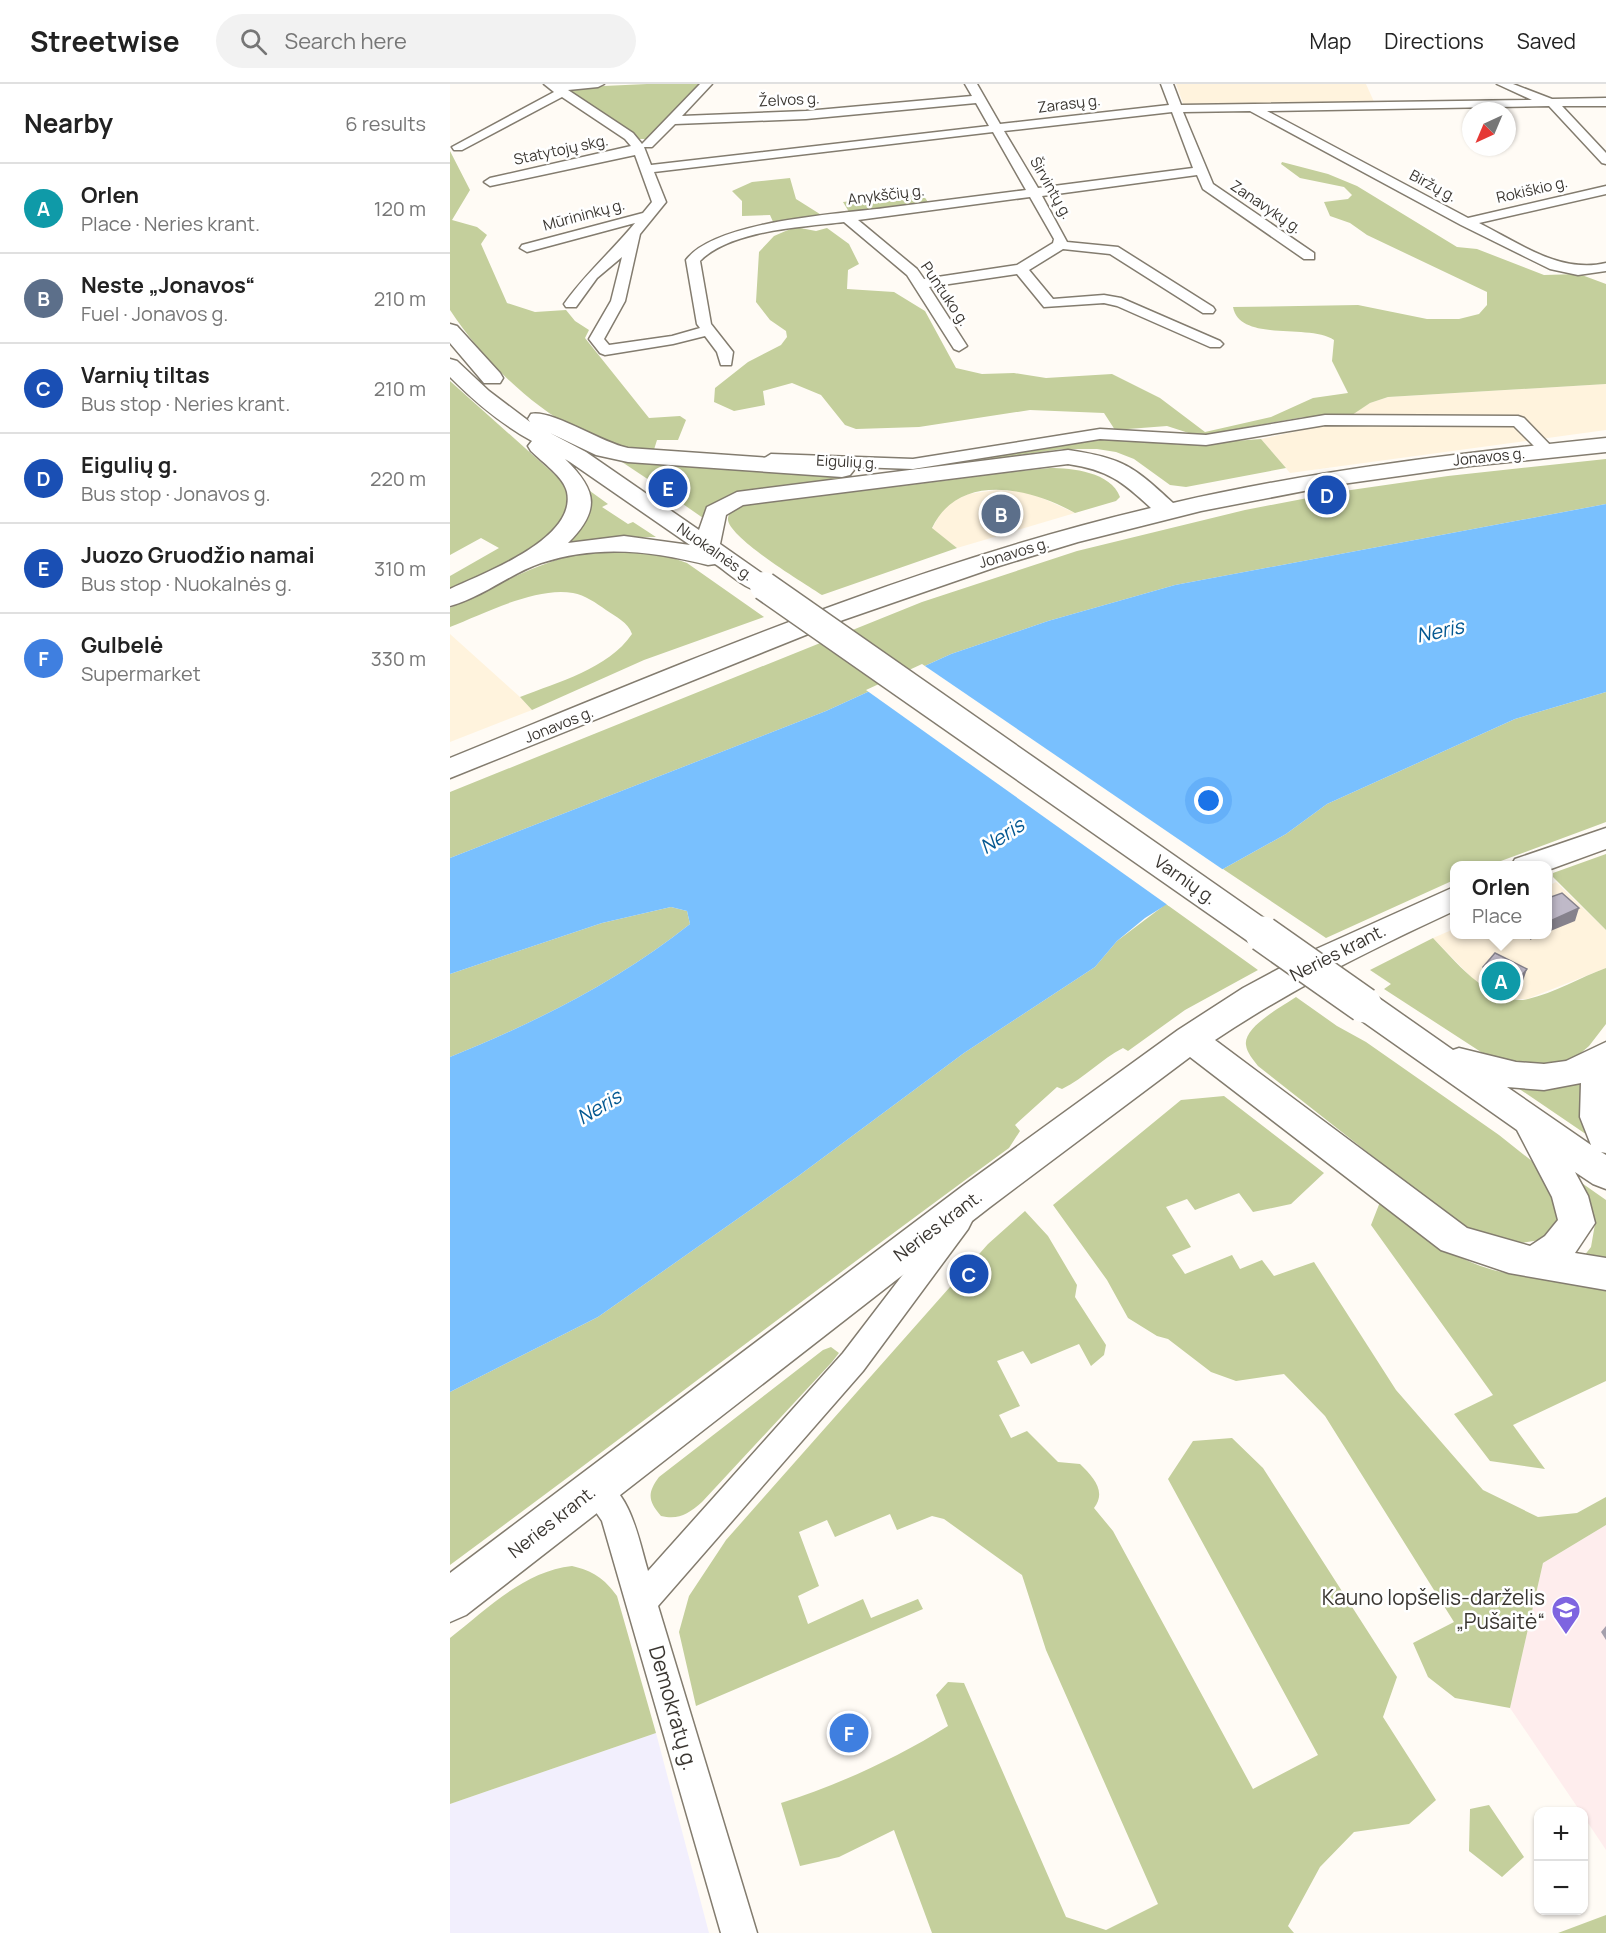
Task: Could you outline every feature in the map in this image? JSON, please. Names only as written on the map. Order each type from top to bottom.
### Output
[{"type":"main road","name":"Nuokalnės g.","points":[[450,330],[530,422]]},
{"type":"main road","name":"Nuokalnės g.","points":[[450,365],[481,396],[530,422],[764,586]]},
{"type":"main road","points":[[530,422],[604,450],[644,458],[705,458],[928,475]]},
{"type":"main road","points":[[530,422],[578,489],[582,503],[579,516],[572,526],[536,557]]},
{"type":"main road","name":"Jonavos g.","points":[[450,769],[745,650],[933,579],[1070,536],[1168,511],[1346,476],[1547,450],[1606,445]]},
{"type":"main road","points":[[707,546],[715,512],[737,499],[1057,457],[1085,458],[1129,475],[1168,511]]},
{"type":"main road","points":[[450,598],[536,557],[598,543],[633,542],[664,545],[735,566]]},
{"type":"main road","name":"Varnių g.","points":[[764,586],[1606,1174]]},
{"type":"main road","points":[[1540,861],[1606,838]]},
{"type":"main road","name":"Neries krant.","points":[[450,1600],[977,1196],[1190,1039],[1255,996],[1325,958],[1450,900]]},
{"type":"main road","points":[[1190,1039],[1454,1239],[1477,1250],[1606,1274]]},
{"type":"main road","points":[[1434,1054],[1525,1077],[1553,1077],[1575,1072],[1606,1055]]},
{"type":"main road","points":[[1606,1055],[1596,1084],[1594,1105],[1596,1121],[1606,1139]]},
{"type":"main road","points":[[1529,1120],[1570,1196],[1577,1223],[1558,1247],[1536,1262]]},
{"type":"street","points":[[458,147],[556,88],[598,84]]},
{"type":"street","points":[[571,303],[592,275],[635,234],[659,202],[647,169],[650,149],[672,120],[706,84]]},
{"type":"street","name":"Širvintų g.","points":[[922,284],[1021,269],[1060,245],[1061,239],[971,84]]},
{"type":"street","name":"Zanavykų g.","points":[[1167,84],[1200,171],[1213,191],[1309,256]]},
{"type":"street","points":[[1503,84],[1553,104],[1606,160]]},
{"type":"street","points":[[556,88],[650,149],[689,164]]},
{"type":"street","name":"Želvos g.","points":[[672,120],[806,115],[979,99]]},
{"type":"street","name":"Zarasų g.","points":[[647,169],[1176,109],[1606,102]]},
{"type":"street","name":"Biržų g.","points":[[1251,107],[1466,222],[1555,266],[1578,271],[1592,271],[1606,267]]},
{"type":"street","name":"Statytojų skg.","points":[[490,182],[650,149]]},
{"type":"street","name":"Anykščių g.","points":[[726,362],[725,352],[707,331],[693,260],[696,255],[761,230],[845,216],[1200,171]]},
{"type":"street","name":"Rokiškio g.","points":[[1466,222],[1606,190]]},
{"type":"street","name":"Mūrininkų g.","points":[[527,248],[650,215]]},
{"type":"street","name":"Puntuko g.","points":[[845,216],[904,265],[922,284],[959,346]]},
{"type":"street","points":[[635,234],[618,301],[596,339],[605,350],[673,340],[707,331]]},
{"type":"street","points":[[1060,245],[1113,250],[1208,310]]},
{"type":"street","points":[[1021,269],[1049,304],[1104,299],[1121,302],[1215,344]]},
{"type":"street","name":"Eigulių g.","points":[[646,451],[705,458],[913,464],[1100,434],[1206,440],[1305,422],[1403,419],[1518,421],[1547,450]]},
{"type":"street","points":[[642,1601],[853,1362],[977,1196]]},
{"type":"street","name":"Demokratų g.","points":[[595,1489],[615,1514],[739,1933]]},
{"type":"shaded area","points":[[1176,84],[1366,84],[1375,104],[1184,106]]},
{"type":"shaded area","points":[[1606,384],[1606,430],[1290,473],[1261,439],[1340,422],[1370,403],[1388,397]]},
{"type":"shaded area","points":[[997,490],[1029,492],[1075,513],[957,548],[932,529],[948,504],[968,494]]},
{"type":"shaded area","points":[[450,634],[520,697],[532,710],[450,742]]},
{"type":"shaded area","points":[[1556,882],[1606,930],[1606,968],[1527,999],[1510,999],[1477,983],[1433,938],[1450,931],[1450,939],[1552,939],[1552,884]]},
{"type":"shaded area","name":"Kauno lopšelis-darželis „Pušaitė“","points":[[1606,1525],[1606,1850],[1588,1823],[1588,1807],[1577,1807],[1510,1708],[1543,1563]]},
{"type":"shaded area","points":[[656,1733],[709,1933],[450,1933],[450,1804]]},
{"type":"green space","points":[[700,84],[650,139],[639,139],[566,92],[582,87]]},
{"type":"green space","points":[[450,151],[470,190],[452,220],[477,227],[487,235],[481,244],[507,303],[535,312],[566,310],[575,321],[589,330],[585,338],[649,418],[680,416],[686,420],[678,440],[657,440],[652,456],[621,449],[591,437],[563,422],[537,404],[512,383],[468,336],[450,310]]},
{"type":"green space","points":[[1282,162],[1328,174],[1357,186],[1457,247],[1477,249],[1544,275],[1579,274],[1606,284],[1606,384],[1388,397],[1370,403],[1349,417],[1304,417],[1198,436],[1167,426],[1115,430],[1104,413],[1030,410],[919,427],[856,429],[845,425],[821,395],[792,383],[763,391],[765,405],[734,411],[714,402],[715,388],[748,362],[781,345],[787,337],[786,331],[770,320],[756,302],[759,252],[774,236],[795,227],[816,231],[827,228],[849,244],[859,264],[848,270],[847,289],[894,292],[925,311],[956,368],[982,374],[1014,373],[1046,378],[1112,374],[1160,398],[1205,432],[1271,417],[1313,398],[1348,393],[1332,361],[1334,340],[1323,335],[1261,329],[1248,325],[1238,318],[1233,307],[1358,305],[1427,319],[1459,319],[1479,314],[1487,305],[1487,292],[1367,235],[1350,223],[1330,216],[1324,202],[1348,199],[1352,195],[1344,187],[1300,178],[1281,164]]},
{"type":"green space","points":[[790,178],[796,199],[823,216],[774,224],[770,215],[742,216],[742,201],[732,191],[752,182]]},
{"type":"green space","points":[[921,192],[928,202],[849,212],[843,202]]},
{"type":"green space","points":[[450,381],[573,491],[573,515],[535,549],[450,590],[450,576],[499,548],[481,538],[450,555]]},
{"type":"green space","points":[[1119,436],[1182,445],[1261,439],[1286,468],[1186,487],[1170,485],[1134,459],[1116,452],[1097,449],[1062,449],[921,469],[730,460],[882,467]]},
{"type":"green space","points":[[1606,459],[1606,504],[1175,585],[1048,621],[951,654],[826,711],[450,858],[450,792],[922,602],[1077,551],[1245,510],[1344,491],[1448,476]]},
{"type":"green space","points":[[622,462],[876,478],[752,491],[705,514],[703,518],[670,495],[674,493],[654,479],[649,480]]},
{"type":"green space","points":[[1050,468],[1069,469],[1100,477],[1115,489],[1120,497],[1116,501],[1075,513],[1038,497],[1018,492],[997,490],[978,492],[960,498],[944,510],[932,528],[957,548],[822,595],[752,548],[731,526],[728,518],[735,507],[777,497],[883,488]]},
{"type":"green space","points":[[590,491],[608,504],[602,507],[628,524],[633,522],[656,537],[601,538],[552,549]]},
{"type":"green space","points":[[606,548],[650,550],[687,563],[764,617],[644,660],[532,710],[520,697],[566,680],[610,656],[632,634],[628,626],[594,602],[573,593],[559,592],[527,597],[450,627],[450,608],[544,564]]},
{"type":"green space","points":[[1606,692],[1606,822],[1501,861],[1450,861],[1450,882],[1326,938],[1223,869],[1286,834],[1327,804],[1515,719]]},
{"type":"green space","points":[[1606,854],[1606,930],[1553,877],[1553,873]]},
{"type":"green space","points":[[1166,904],[1258,970],[1185,1010],[1128,1051],[1123,1048],[1070,1085],[1062,1089],[1057,1087],[1015,1125],[1020,1131],[1009,1148],[450,1565],[450,1392],[598,1317],[797,1177],[964,1053],[1095,967],[1117,941]]},
{"type":"green space","points":[[671,907],[687,911],[690,924],[663,945],[575,999],[513,1030],[450,1057],[450,974],[602,923]]},
{"type":"green space","points":[[1433,938],[1475,980],[1501,996],[1514,1000],[1538,996],[1606,968],[1606,1024],[1589,1046],[1574,1059],[1551,1065],[1509,1064],[1481,1052],[1384,989],[1391,984],[1370,970]]},
{"type":"green space","points":[[1296,997],[1337,1026],[1366,1042],[1499,1135],[1547,1173],[1563,1219],[1547,1239],[1521,1243],[1483,1239],[1446,1214],[1258,1066],[1248,1051],[1247,1038],[1257,1024]]},
{"type":"green space","points":[[1586,1079],[1593,1139],[1515,1086]]},
{"type":"green space","points":[[1224,1096],[1324,1173],[1291,1204],[1253,1212],[1239,1193],[1195,1210],[1187,1199],[1166,1207],[1191,1247],[1172,1255],[1185,1274],[1232,1255],[1240,1269],[1262,1260],[1274,1276],[1314,1262],[1396,1390],[1483,1490],[1538,1517],[1577,1513],[1606,1497],[1606,1525],[1543,1563],[1510,1708],[1455,1698],[1428,1677],[1413,1643],[1454,1622],[1325,1416],[1284,1374],[1236,1381],[1211,1372],[1168,1339],[1157,1336],[1128,1318],[1107,1280],[1053,1205],[1181,1100]]},
{"type":"green space","points":[[1566,1172],[1606,1200],[1606,1270],[1576,1266],[1591,1247],[1595,1224]]},
{"type":"green space","points":[[1380,1202],[1436,1243],[1488,1269],[1521,1276],[1606,1284],[1606,1381],[1513,1425],[1545,1469],[1490,1461],[1454,1414],[1493,1395],[1371,1225]]},
{"type":"green space","points":[[1025,1211],[1048,1236],[1077,1285],[1075,1297],[1106,1345],[1104,1355],[1091,1366],[1079,1344],[1031,1364],[1023,1351],[997,1361],[1020,1406],[999,1415],[1011,1438],[1027,1431],[1058,1462],[1080,1464],[1094,1479],[1099,1496],[1094,1508],[1113,1531],[1253,1789],[1318,1755],[1168,1479],[1193,1441],[1232,1438],[1263,1468],[1397,1677],[1383,1717],[1436,1800],[1409,1824],[1354,1832],[1320,1867],[1288,1926],[1294,1933],[932,1933],[894,1830],[839,1857],[800,1866],[781,1803],[867,1770],[948,1726],[936,1695],[948,1682],[964,1683],[1066,1917],[1106,1930],[1158,1904],[1046,1650],[1022,1575],[944,1519],[932,1516],[897,1530],[890,1514],[835,1537],[827,1520],[799,1532],[819,1586],[798,1596],[808,1624],[863,1599],[871,1618],[918,1599],[923,1609],[696,1706],[679,1632],[689,1596],[726,1540],[988,1244]]},
{"type":"green space","points":[[831,1347],[839,1353],[832,1362],[702,1502],[683,1515],[661,1516],[651,1501],[652,1488],[659,1477],[823,1350]]},
{"type":"green space","points":[[572,1566],[598,1576],[617,1596],[656,1733],[450,1804],[450,1638],[506,1593],[538,1575]]},
{"type":"green space","points":[[1489,1805],[1524,1857],[1502,1877],[1469,1851],[1470,1809]]},
{"type":"green space","points":[[1606,1915],[1606,1933],[1558,1933]]},
{"type":"water","name":"Neris","points":[[1606,504],[1606,692],[1515,719],[1327,804],[1286,834],[1223,869],[1145,918],[1117,941],[1095,967],[964,1053],[797,1177],[598,1317],[450,1392],[450,1057],[513,1030],[575,999],[634,964],[690,924],[687,911],[671,907],[602,923],[450,974],[450,858],[826,711],[951,654],[1048,621],[1175,585]]},
{"type":"pier","points":[[922,664],[1225,871],[1169,906],[866,690]]},
{"type":"building","points":[[1562,893],[1579,908],[1552,920],[1552,897]]},
{"type":"building","points":[[1495,953],[1527,969],[1515,984],[1483,967]]},
{"type":"place","name":"Juozo Gruodžio namai","points":[[668,488]]},
{"type":"place","name":"Eigulių g.","points":[[1327,495]]},
{"type":"place","name":"Neste „Jonavos“","points":[[1001,514]]},
{"type":"place","name":"Orlen","points":[[1501,981]]},
{"type":"place","name":"Varnių tiltas","points":[[969,1274]]},
{"type":"place","name":"Kauno lopšelis-darželis „Pušaitė“","points":[[1566,1636]]},
{"type":"place","name":"Gulbelė","points":[[849,1733]]}]
